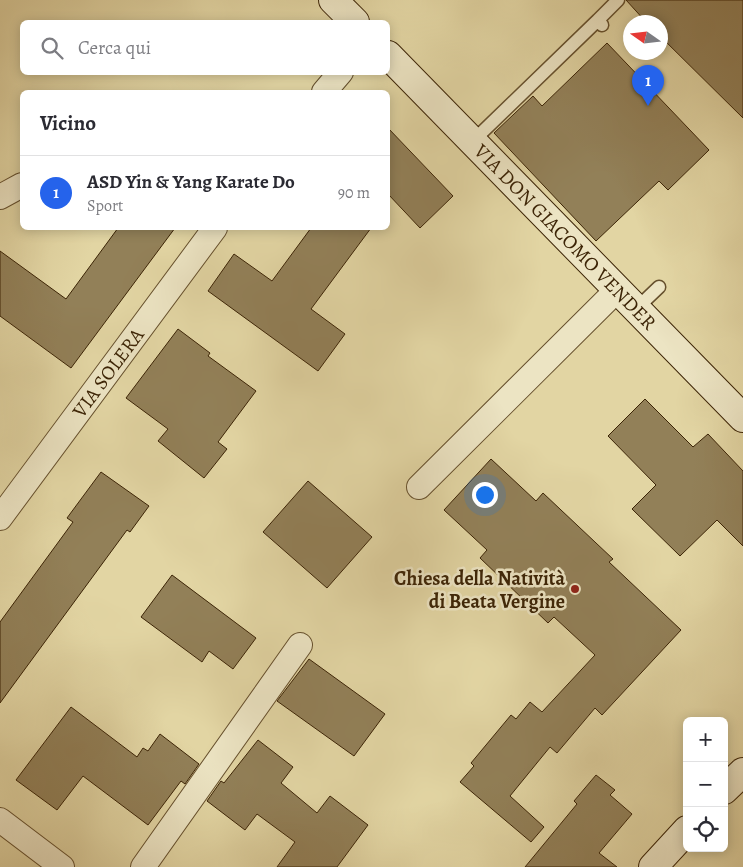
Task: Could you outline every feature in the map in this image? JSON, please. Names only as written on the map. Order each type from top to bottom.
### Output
[{"type":"street","points":[[333,0],[353,20]]},
{"type":"street","name":"VIA DON GIACOMO VENDER","points":[[390,57],[743,417]]},
{"type":"street","points":[[326,90],[338,75]]},
{"type":"street","points":[[0,197],[20,186]]},
{"type":"street","name":"VIA SOLERA","points":[[0,518],[214,230]]},
{"type":"street","points":[[419,487],[628,298]]},
{"type":"street","points":[[143,867],[300,645]]},
{"type":"street","points":[[728,786],[743,772]]},
{"type":"street","points":[[0,820],[62,867]]},
{"type":"street","points":[[653,867],[683,834]]},
{"type":"lane","points":[[473,141],[600,22],[618,0]]},
{"type":"lane","points":[[628,298],[659,287]]},
{"type":"building","points":[[626,0],[743,0],[743,118],[668,44],[668,15],[640,15]]},
{"type":"building","points":[[607,43],[709,150],[668,190],[659,181],[596,241],[494,133],[533,96],[542,106]]},
{"type":"building","points":[[390,130],[453,196],[420,228],[390,196]]},
{"type":"building","points":[[117,230],[174,230],[71,368],[0,316],[0,251],[66,299]]},
{"type":"building","points":[[310,230],[370,230],[311,309],[345,334],[318,371],[208,291],[234,254],[272,281]]},
{"type":"building","points":[[178,329],[210,353],[208,356],[256,391],[218,442],[227,449],[204,478],[158,441],[168,429],[126,398]]},
{"type":"building","points":[[645,399],[693,447],[708,434],[743,471],[743,546],[717,520],[680,556],[632,509],[656,485],[608,436]]},
{"type":"building","name":"Chiesa della Natività di Beata Vergine","points":[[491,459],[536,501],[543,493],[613,559],[609,562],[681,630],[602,715],[595,708],[557,753],[550,747],[510,796],[544,827],[531,842],[460,782],[474,766],[471,763],[511,715],[516,719],[530,702],[542,712],[595,655],[554,617],[548,623],[480,558],[487,550],[444,510]]},
{"type":"building","points":[[101,472],[149,506],[130,532],[127,530],[0,703],[0,622],[73,522],[67,518]]},
{"type":"building","points":[[308,481],[372,537],[327,588],[263,532]]},
{"type":"building","points":[[172,575],[256,638],[233,669],[209,651],[202,662],[141,617]]},
{"type":"building","points":[[309,659],[385,714],[354,756],[277,701]]},
{"type":"building","points":[[71,707],[137,757],[143,748],[148,751],[160,734],[199,764],[185,784],[181,781],[148,825],[83,776],[57,810],[16,780]]},
{"type":"building","points":[[258,740],[293,767],[281,783],[317,813],[330,796],[368,825],[337,867],[277,867],[295,842],[257,814],[245,830],[207,801],[221,781],[224,783]]},
{"type":"building","points":[[596,775],[615,790],[610,795],[632,814],[599,853],[617,867],[525,867],[577,804],[574,801]]},
{"type":"place","name":"ASD Yin & Yang Karate Do","points":[[648,106]]},
{"type":"place","name":"Chiesa della Natività di Beata Vergine","points":[[575,589]]}]
